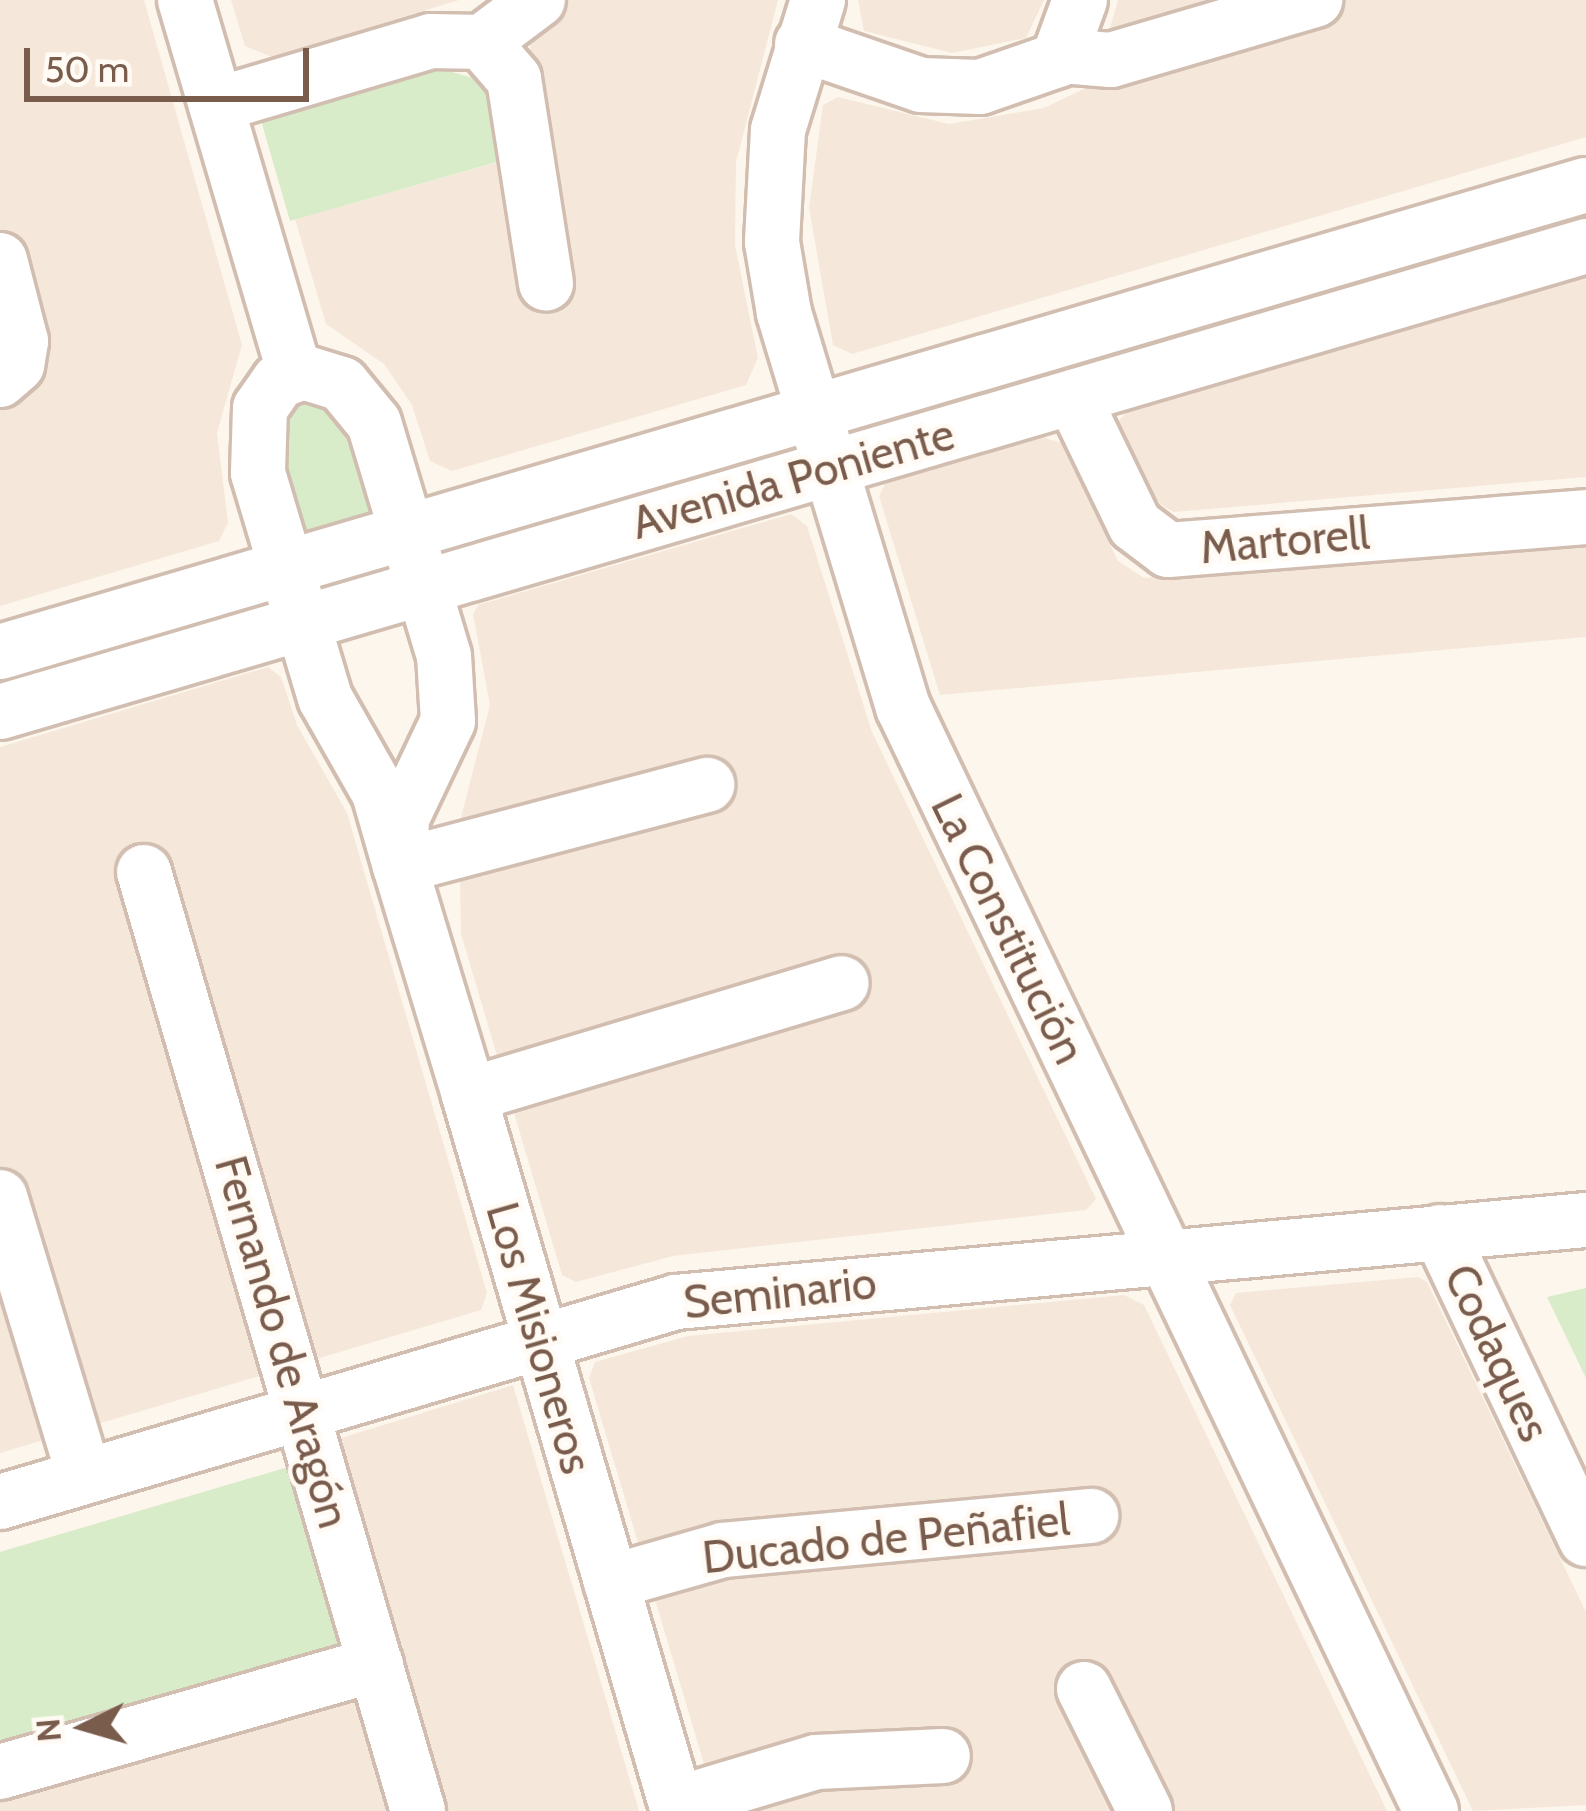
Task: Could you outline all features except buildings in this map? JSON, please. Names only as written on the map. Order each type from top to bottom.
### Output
[{"type":"street","points":[[185,0],[295,374]]},
{"type":"street","points":[[216,105],[431,41],[538,0]]},
{"type":"street","points":[[1062,56],[1080,0]]},
{"type":"street","points":[[810,22],[890,78],[950,89],[1031,75],[1062,56],[1111,60],[1316,0]]},
{"type":"street","name":"La Constitución","points":[[810,22],[778,130],[771,208],[784,314],[917,741],[1430,1811]]},
{"type":"street","points":[[470,26],[514,79],[546,284]]},
{"type":"street","name":"Avenida Poniente","points":[[0,652],[1586,185]]},
{"type":"street","name":"Avenida Poniente","points":[[0,712],[1586,246]]},
{"type":"street","points":[[0,260],[21,341],[17,365],[0,380]]},
{"type":"street","name":"Los Misioneros","points":[[400,866],[402,818],[448,722],[445,656],[368,412],[333,378],[295,374],[265,398],[254,434],[286,568],[325,698],[380,793],[400,866],[470,1094],[677,1807]]},
{"type":"street","name":"Martorell","points":[[1073,397],[1136,525],[1168,550],[1586,517]]},
{"type":"street","points":[[400,866],[707,785]]},
{"type":"street","name":"Fernando de Aragón","points":[[144,872],[418,1811]]},
{"type":"street","points":[[470,1094],[842,983]]},
{"type":"street","points":[[0,1198],[84,1476]]},
{"type":"street","name":"Seminario","points":[[0,1502],[676,1302],[1586,1220]]},
{"type":"street","name":"Codaques","points":[[1440,1232],[1586,1536]]},
{"type":"street","name":"Ducado de Peñafiel","points":[[611,1582],[723,1550],[1091,1516]]},
{"type":"street","points":[[0,1772],[376,1664]]},
{"type":"street","points":[[1084,1689],[1145,1811]]},
{"type":"street","points":[[677,1807],[816,1762],[943,1756]]},
{"type":"shaded area","points":[[0,0],[144,0],[242,345],[217,433],[228,523],[219,541],[0,606]]},
{"type":"shaded area","points":[[231,0],[459,0],[272,57],[245,46]]},
{"type":"shaded area","points":[[507,0],[778,0],[736,162],[735,245],[758,358],[746,385],[452,471],[430,461],[412,405],[384,364],[326,324],[295,219],[523,155],[531,36]]},
{"type":"shaded area","points":[[858,0],[1044,0],[1026,38],[952,53],[864,31]]},
{"type":"shaded area","points":[[1118,0],[1586,0],[1586,137],[852,354],[833,345],[809,208],[823,105],[838,97],[949,124],[1044,108],[1094,84]]},
{"type":"shaded area","points":[[1586,276],[1586,477],[1174,512],[1160,504],[1112,428],[1129,410]]},
{"type":"shaded area","points":[[1039,436],[1061,443],[1118,561],[1144,578],[1586,540],[1586,637],[940,695],[879,496],[886,482]]},
{"type":"shaded area","points":[[791,514],[807,526],[872,732],[1096,1199],[1086,1210],[673,1256],[576,1282],[562,1275],[461,934],[459,825],[490,705],[473,614],[478,605]]},
{"type":"shaded area","points":[[268,667],[281,677],[297,725],[347,813],[487,1293],[481,1310],[0,1453],[0,747]]},
{"type":"shaded area","points":[[1418,1277],[1427,1282],[1586,1612],[1586,1805],[1473,1811],[1230,1305],[1236,1293]]},
{"type":"shaded area","points":[[1124,1295],[1144,1305],[1387,1811],[718,1811],[589,1378],[595,1362],[688,1336]]},
{"type":"shaded area","points":[[513,1385],[639,1811],[0,1811],[0,1552],[292,1466],[312,1447]]},
{"type":"green space","points":[[431,66],[487,82],[514,157],[290,221],[260,117]]},
{"type":"green space","points":[[319,378],[396,518],[289,550],[271,400]]},
{"type":"green space","points":[[1586,1288],[1586,1378],[1547,1297]]},
{"type":"green space","points":[[292,1466],[349,1660],[0,1760],[0,1552]]}]
